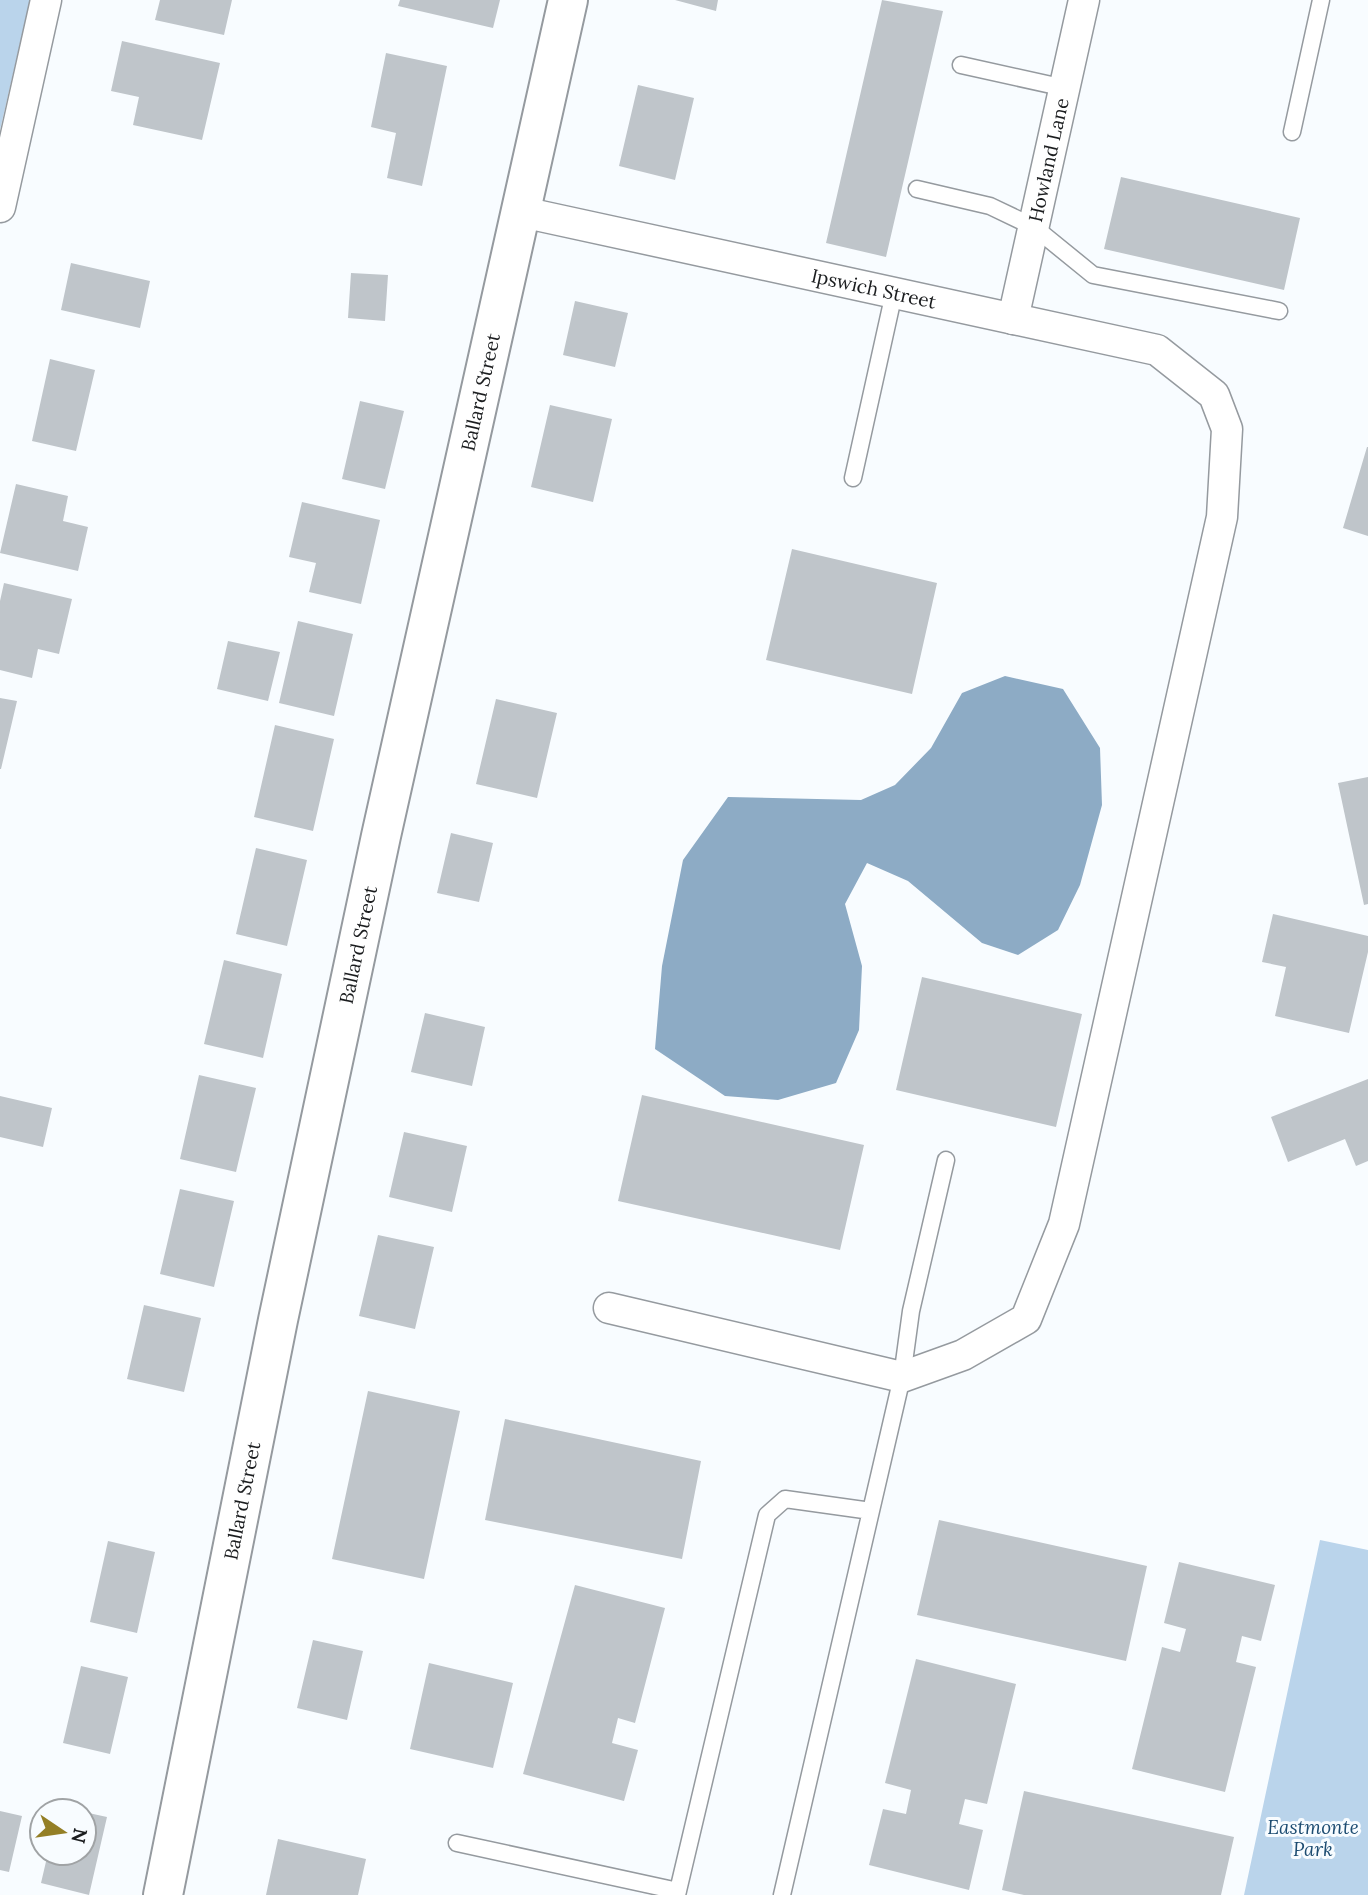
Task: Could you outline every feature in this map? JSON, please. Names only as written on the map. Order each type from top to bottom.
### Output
[{"type":"street","points":[[0,207],[46,0]]},
{"type":"street","name":"Ballard Street","points":[[163,1895],[284,1293],[384,822],[568,0]]},
{"type":"street","name":"Howland Lane","points":[[1013,319],[1084,0]]},
{"type":"street","name":"Ipswich Street","points":[[522,212],[1157,350],[1214,395],[1227,429],[1222,517],[1064,1224],[1026,1319],[963,1355],[902,1377]]},
{"type":"street","points":[[609,1308],[902,1377]]},
{"type":"lane","points":[[1292,132],[1321,0]]},
{"type":"lane","points":[[961,65],[1065,88]]},
{"type":"lane","points":[[916,189],[990,206],[1034,227],[1093,275],[1279,311]]},
{"type":"lane","points":[[853,478],[894,293]]},
{"type":"lane","points":[[782,1895],[902,1377],[911,1311],[946,1160]]},
{"type":"lane","points":[[457,1843],[678,1893],[767,1515],[785,1499],[871,1511]]},
{"type":"green space","points":[[0,0],[30,0],[0,130]]},
{"type":"green space","name":"Eastmonte Park","points":[[1320,1540],[1368,1550],[1368,1895],[1244,1895]]},
{"type":"shaded area","points":[[1005,676],[1063,689],[1100,748],[1102,805],[1080,885],[1058,930],[1018,955],[982,943],[908,881],[867,863],[845,904],[862,966],[859,1030],[836,1083],[778,1100],[725,1096],[655,1049],[662,966],[683,860],[728,797],[861,800],[895,785],[931,748],[962,693]]},
{"type":"building","points":[[160,0],[232,0],[224,35],[155,20]]},
{"type":"building","points":[[400,0],[500,0],[493,28],[398,6]]},
{"type":"building","points":[[675,0],[718,0],[716,11]]},
{"type":"building","points":[[882,0],[943,11],[886,257],[826,243]]},
{"type":"building","points":[[122,41],[220,63],[202,140],[133,125],[139,97],[111,91]]},
{"type":"building","points":[[386,53],[447,66],[422,186],[387,178],[396,133],[371,127]]},
{"type":"building","points":[[638,85],[694,98],[675,180],[619,166]]},
{"type":"building","points":[[1121,177],[1300,218],[1284,290],[1104,249]]},
{"type":"building","points":[[71,263],[150,281],[140,328],[61,310]]},
{"type":"building","points":[[351,273],[388,275],[385,321],[348,318]]},
{"type":"building","points":[[575,301],[628,313],[615,367],[563,355]]},
{"type":"building","points":[[50,359],[95,370],[76,451],[32,441]]},
{"type":"building","points":[[360,401],[404,411],[385,489],[342,479]]},
{"type":"building","points":[[550,405],[612,419],[593,502],[531,487]]},
{"type":"building","points":[[1368,447],[1368,536],[1343,528]]},
{"type":"building","points":[[16,484],[68,496],[63,521],[88,527],[78,571],[0,553]]},
{"type":"building","points":[[302,502],[380,520],[361,604],[309,592],[316,563],[289,557]]},
{"type":"building","points":[[792,549],[937,583],[912,694],[766,660]]},
{"type":"building","points":[[4,583],[72,599],[59,654],[38,649],[32,678],[0,670],[0,601]]},
{"type":"building","points":[[298,621],[353,634],[334,716],[279,703]]},
{"type":"building","points":[[228,641],[280,652],[268,701],[217,689]]},
{"type":"building","points":[[0,698],[17,701],[1,769],[0,769]]},
{"type":"building","points":[[496,699],[557,713],[537,798],[476,784]]},
{"type":"building","points":[[275,725],[334,739],[313,831],[254,817]]},
{"type":"building","points":[[1368,777],[1368,904],[1364,905],[1338,783]]},
{"type":"building","points":[[451,833],[493,843],[479,902],[437,893]]},
{"type":"building","points":[[256,848],[307,860],[287,946],[236,934]]},
{"type":"building","points":[[1273,914],[1368,936],[1368,952],[1349,1033],[1275,1016],[1286,967],[1262,962]]},
{"type":"building","points":[[224,960],[282,974],[263,1058],[204,1044]]},
{"type":"building","points":[[922,977],[1082,1014],[1056,1127],[896,1090]]},
{"type":"building","points":[[425,1013],[485,1027],[472,1086],[411,1072]]},
{"type":"building","points":[[199,1075],[256,1088],[236,1172],[180,1159]]},
{"type":"building","points":[[1368,1079],[1368,1161],[1356,1166],[1345,1139],[1288,1162],[1271,1117]]},
{"type":"building","points":[[642,1095],[864,1145],[840,1250],[618,1201]]},
{"type":"building","points":[[0,1096],[52,1108],[43,1147],[0,1137]]},
{"type":"building","points":[[404,1132],[467,1146],[452,1212],[389,1197]]},
{"type":"building","points":[[180,1189],[234,1201],[214,1287],[160,1274]]},
{"type":"building","points":[[378,1235],[434,1247],[415,1329],[359,1316]]},
{"type":"building","points":[[144,1305],[201,1318],[184,1392],[127,1379]]},
{"type":"building","points":[[368,1391],[460,1411],[424,1579],[332,1559]]},
{"type":"building","points":[[505,1419],[701,1461],[682,1559],[485,1520]]},
{"type":"building","points":[[939,1520],[1147,1566],[1126,1661],[917,1615]]},
{"type":"building","points":[[108,1541],[155,1552],[137,1633],[90,1622]]},
{"type":"building","points":[[1179,1562],[1275,1585],[1261,1641],[1242,1636],[1236,1662],[1256,1667],[1225,1792],[1132,1769],[1162,1647],[1180,1652],[1186,1629],[1164,1623]]},
{"type":"building","points":[[575,1585],[665,1608],[635,1723],[618,1718],[612,1743],[638,1750],[624,1801],[523,1774]]},
{"type":"building","points":[[313,1640],[363,1651],[347,1720],[297,1708]]},
{"type":"building","points":[[916,1659],[1016,1684],[987,1804],[965,1799],[959,1824],[983,1830],[969,1890],[869,1865],[883,1809],[906,1814],[911,1790],[885,1783]]},
{"type":"building","points":[[429,1663],[513,1683],[493,1768],[410,1749]]},
{"type":"building","points":[[81,1666],[128,1677],[110,1754],[63,1743]]},
{"type":"building","points":[[1024,1791],[1234,1837],[1221,1895],[1024,1895],[1002,1890]]},
{"type":"building","points":[[0,1811],[22,1816],[9,1872],[0,1870]]},
{"type":"building","points":[[98,1815],[107,1817],[98,1856]]},
{"type":"building","points":[[278,1839],[366,1859],[358,1895],[266,1895]]},
{"type":"building","points":[[45,1867],[95,1867],[89,1895],[41,1883]]}]
